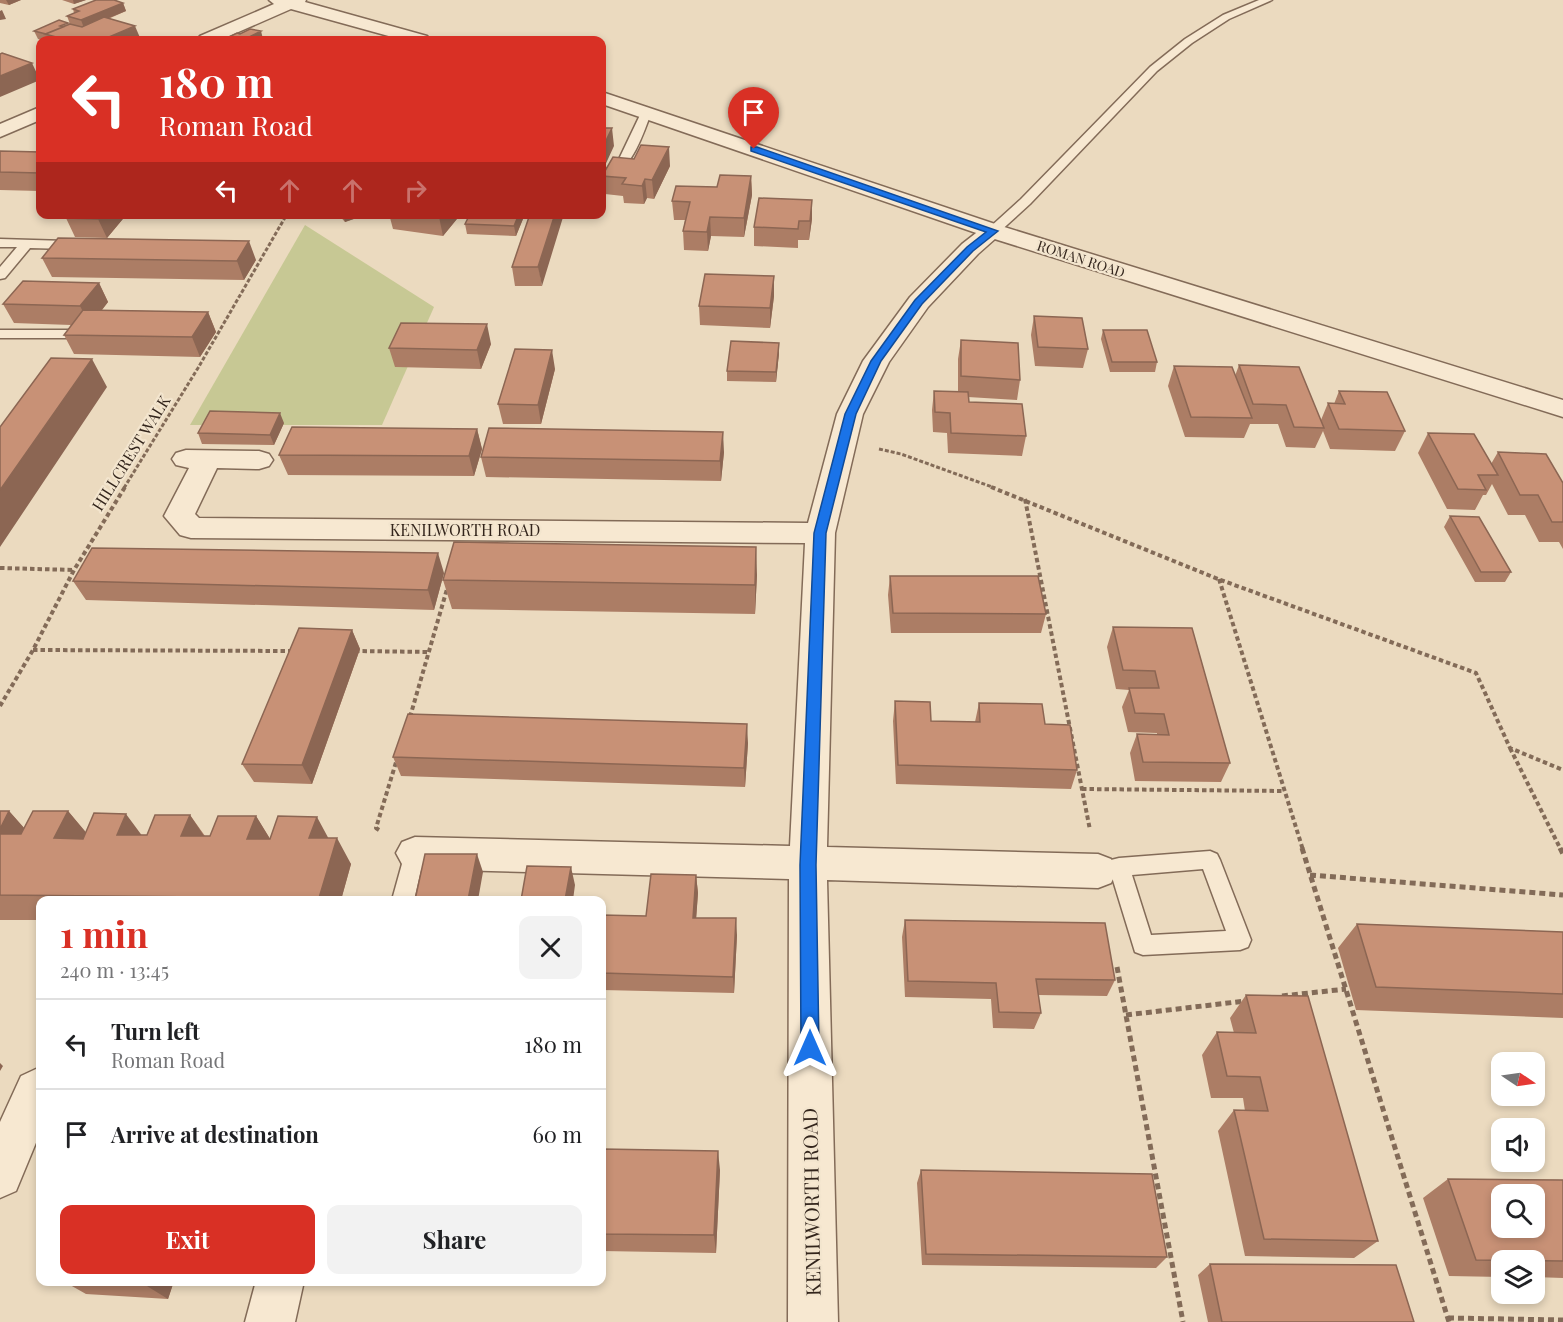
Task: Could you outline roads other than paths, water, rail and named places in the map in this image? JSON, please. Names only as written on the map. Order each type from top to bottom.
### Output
[{"type":"street","points":[[214,36],[288,1],[407,36]]},
{"type":"street","name":"ROMAN ROAD","points":[[606,99],[993,231],[1563,409]]},
{"type":"street","points":[[0,131],[36,117]]},
{"type":"street","name":"KENILWORTH ROAD","points":[[813,1322],[808,865],[820,533],[850,414],[876,361],[919,302],[970,249],[993,231]]},
{"type":"street","name":"KENILWORTH ROAD","points":[[259,460],[196,459],[179,516],[191,528],[820,533]]},
{"type":"street","points":[[415,853],[808,865],[1109,869]]},
{"type":"street","points":[[0,1175],[36,1091]]},
{"type":"street","points":[[270,1322],[279,1286]]},
{"type":"lane","points":[[993,231],[1020,209],[1146,76],[1194,38],[1230,16],[1267,0]]},
{"type":"lane","points":[[606,176],[625,161],[646,113]]},
{"type":"lane","points":[[0,243],[67,245]]},
{"type":"lane","points":[[0,274],[26,244]]},
{"type":"lane","points":[[0,334],[78,334]]},
{"type":"lane","points":[[403,896],[415,853]]},
{"type":"lane","points":[[1210,860],[1240,940],[1143,945],[1109,869],[1210,860]]}]
